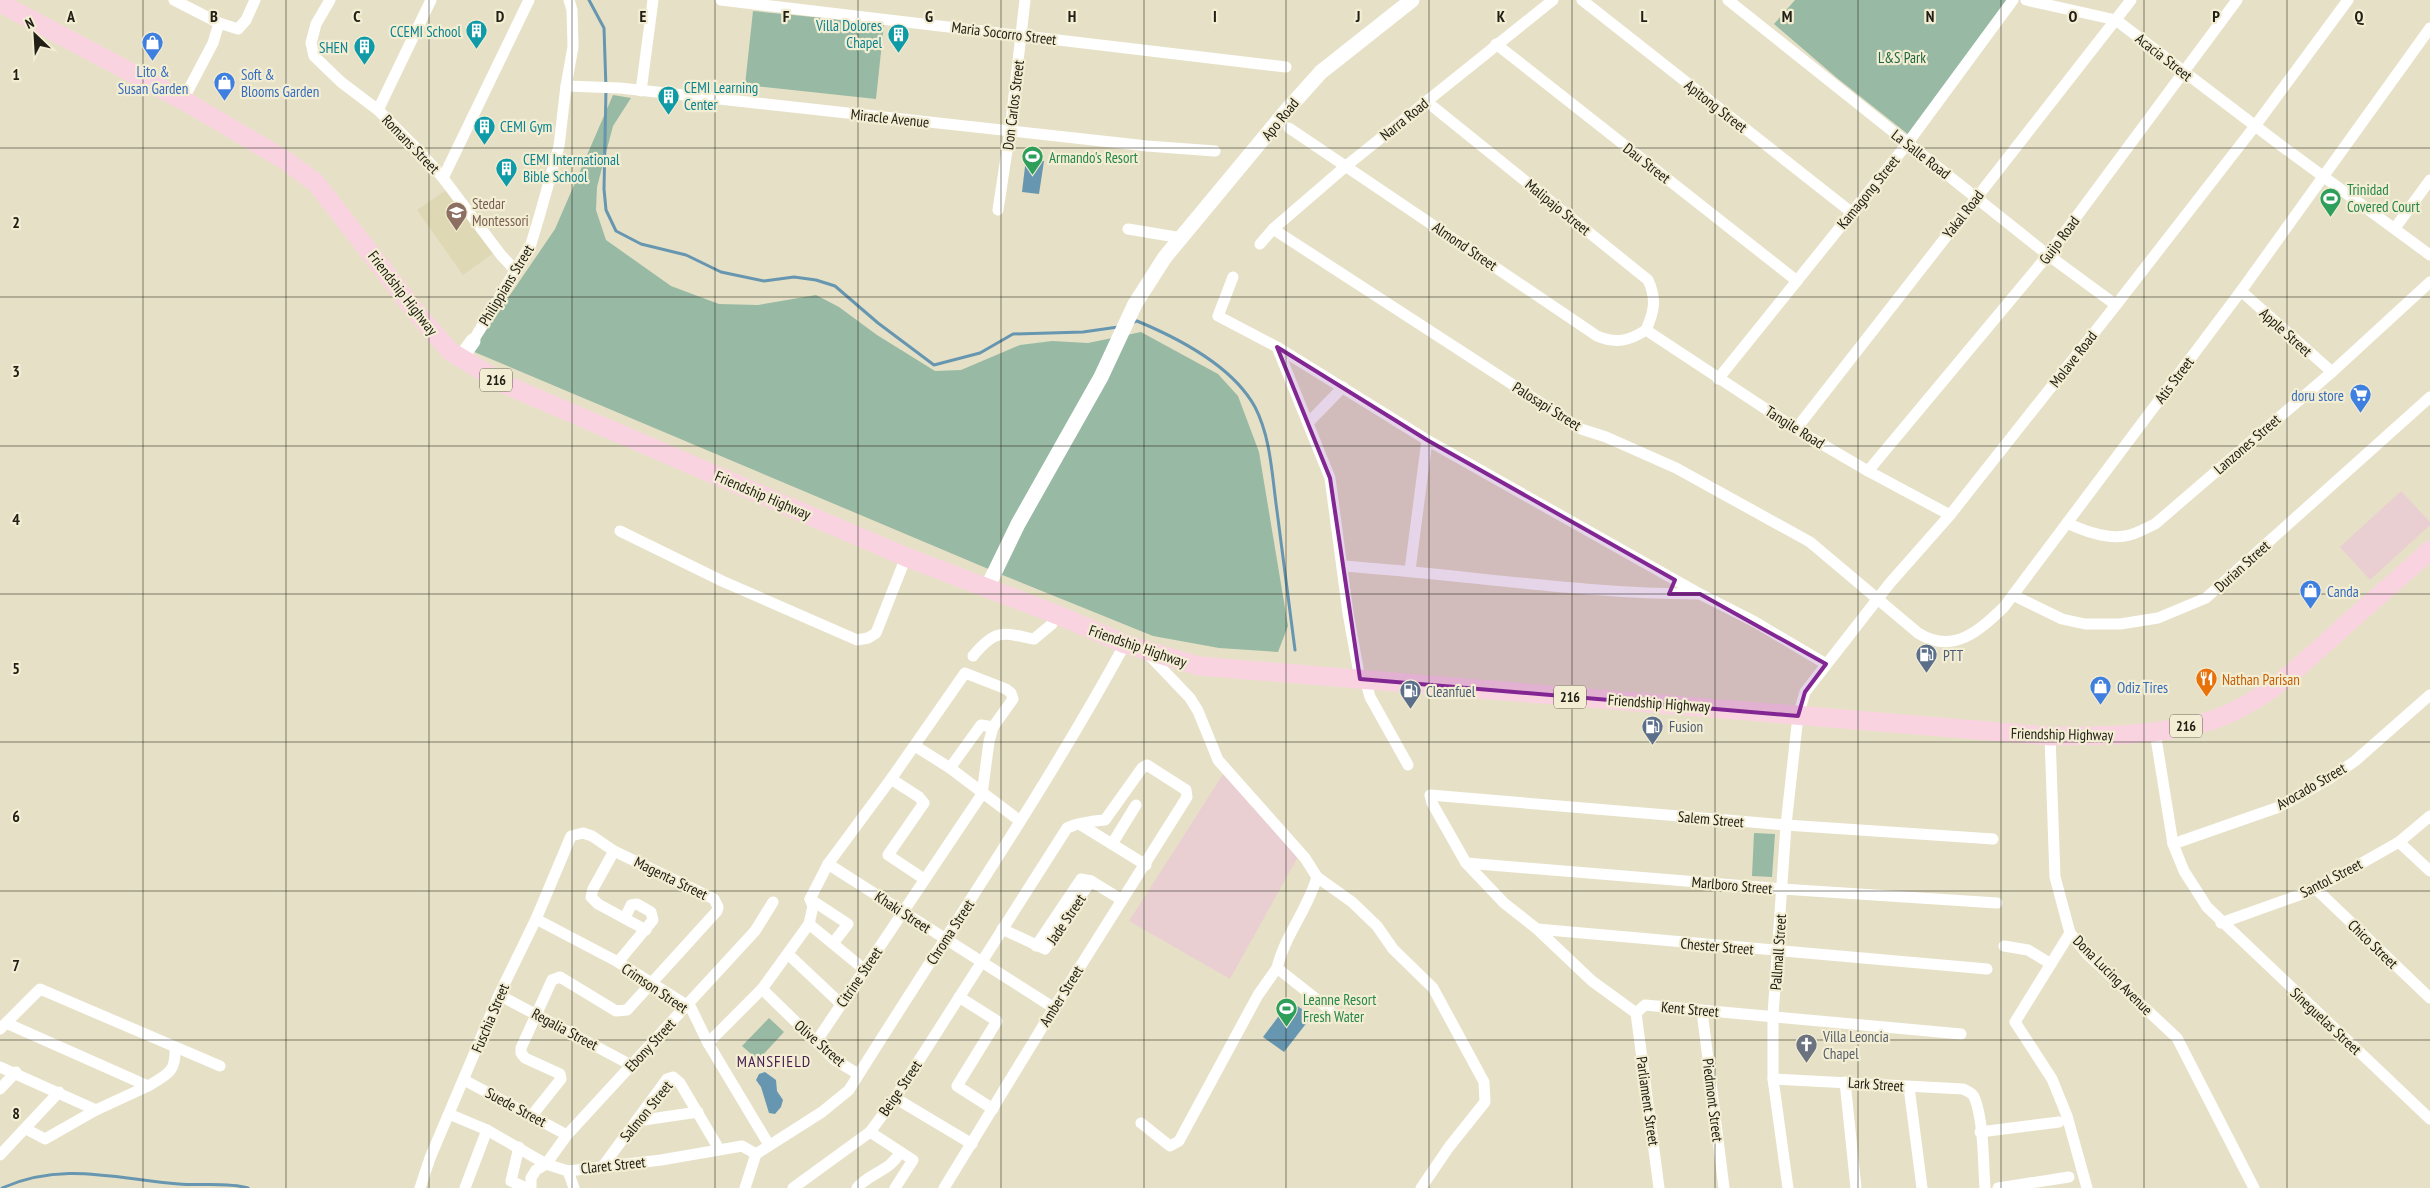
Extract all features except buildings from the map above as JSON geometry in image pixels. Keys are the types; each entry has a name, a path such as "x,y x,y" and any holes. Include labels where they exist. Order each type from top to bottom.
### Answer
{"main road":[{"name":"Friendship Highway","path":"1,8 183,100 285,160 316,183 418,316 451,352 504,384 906,557 1056,614 1146,652 1198,666 2050,736 2104,736 2155,732 2203,723 2252,703 2305,662 2430,550"}],"street":[{"path":"174,0 220,23 238,29 246,20 255,0"},
{"name":"Romans Street","path":"330,0 316,24 311,43 314,56 341,82 378,110 443,178 483,233 516,271"},
{"path":"378,110 431,0"},
{"path":"443,178 530,0"},
{"name":"Philippians Street","path":"460,359 531,244 556,155 573,47 572,10 568,0"},
{"path":"641,91 653,0"},
{"name":"Maria Socorro Street","path":"721,0 1286,67"},
{"name":"Don Carlos Street","path":"998,210 1010,131 1025,0"},
{"name":"Apo Road","path":"987,588 1018,524 1102,377 1135,304 1165,257 1286,111 1321,72 1412,0"},
{"name":"Narra Road","path":"1260,244 1273,229 1346,166 1553,0"},
{"name":"Apitong Street","path":"1582,0 1851,212"},
{"name":"La Salle Road","path":"1728,0 1908,144 1977,196 2048,255 2116,305"},
{"name":"Kamagong Street","path":"1718,379 1851,212 1908,144 2013,0"},
{"name":"Acacia Street","path":"2026,0 2116,20 2288,151 2430,255"},
{"name":"Yakal Road","path":"1796,429 2131,0"},
{"name":"Guijo Road","path":"1868,472 2048,255 2237,0"},
{"name":"Molave Road","path":"1798,716 1805,692 1826,664 1890,584 1950,515 2116,305 2255,126 2348,0"},
{"path":"183,100 213,43 220,23"},
{"name":"Atis Street","path":"1878,600 1918,633 1930,640 1944,643 1964,638 1987,623 2013,595 2241,291 2322,175 2430,28"},
{"name":"Dau Street","path":"1496,44 1797,281"},
{"name":"Miracle Avenue","path":"566,86 591,85 1010,131 1215,151"},
{"name":"Malipajo Street","path":"1426,101 1648,280 1653,289 1654,312 1646,330"},
{"name":"Almond Street","path":"1289,128 1597,336 1608,341 1619,342 1646,330"},
{"path":"2395,228 2430,180"},
{"path":"1128,229 1182,238"},
{"name":"Palosapi Street","path":"1273,229 1581,429 1606,437 1676,468 1810,542 1878,600"},
{"path":"1233,277 1218,316 1277,347 1427,440 1700,594 1755,622 1826,664"},
{"name":"Lanzones Street","path":"2067,523 2079,529 2106,536 2126,536 2155,524 2332,372 2430,282"},
{"name":"Apple Street","path":"2241,291 2332,372"},
{"name":"Tangile Road","path":"1646,330 1796,429 1868,472 1950,515"},
{"path":"1277,347 1330,478 1342,566 1362,679 1408,765"},
{"path":"1308,423 1343,388"},
{"name":"Durian Street","path":"2013,595 2062,619 2085,624 2120,624 2158,618 2206,598 2430,398"},
{"path":"1410,570 1427,440"},
{"path":"620,531 722,581 857,640 868,638 876,633 906,557"},
{"path":"1342,566 1410,570 1553,586 1669,594 1700,594"},
{"path":"1669,594 1675,580"},
{"path":"974,656 984,643 1007,633 1034,640 1052,624 1056,614"},
{"name":"Chroma Street","path":"756,1154 834,1103 849,1090 1020,821 1095,698 1125,644"},
{"path":"1146,652 1194,704 1218,760 1305,858 1317,877 1352,902 1377,926 1393,949 1434,988 1484,1082 1485,1102 1421,1188"},
{"path":"810,899 828,864 891,779 965,673 1006,689 1011,694 1012,699 993,727 989,742 982,794"},
{"name":"Avocado Street","path":"2173,844 2279,807 2329,779 2355,760 2430,695"},
{"name":"Pallmall Street","path":"1788,1188 1773,1078 1772,1015 1779,951 1786,825 1798,716"},
{"path":"950,768 981,725 993,727"},
{"name":"Sineguelas Street","path":"2155,732 2173,844 2184,871 2207,907 2221,923 2430,1119"},
{"name":"Dona Lucing Avenue","path":"2050,736 2054,877 2070,933 2087,954 2177,1038 2254,1188"},
{"path":"914,746 950,768 1020,821"},
{"name":"Amber Street","path":"944,1188 1054,1008 1146,865 1184,801 1186,790 1147,765 1142,768 1105,820 1081,825 1074,824 1067,828 982,963"},
{"path":"891,779 924,803 888,855 924,880"},
{"name":"Citrine Street","path":"816,1042 982,794"},
{"path":"1112,844 1140,808 1124,795"},
{"name":"Salem Street","path":"1466,863 1432,803 1430,795 1786,825 1993,839"},
{"name":"Santol Street","path":"2221,923 2316,889 2399,842 2430,816"},
{"path":"1081,825 1146,865"},
{"name":"Magenta Street","path":"566,850 571,836 583,833 714,898 718,907 717,911 651,982"},
{"path":"2399,842 2430,871"},
{"name":"Fuschia Street","path":"420,1188 499,995 536,919 566,850"},
{"path":"614,850 593,889 591,897 598,904 646,930"},
{"path":"1466,863 1504,903 1537,929 1592,981 1636,1013"},
{"name":"Marlboro Street","path":"1466,863 1782,889 1997,903"},
{"name":"Khaki Street","path":"828,864 1054,1008"},
{"path":"1141,1123 1170,1146 1179,1141 1258,995 1277,968 1286,944 1312,894 1317,877"},
{"name":"Jade Street","path":"1002,929 1045,949 1091,881 1122,900"},
{"name":"Chico Street","path":"2316,889 2430,998"},
{"path":"708,1043 762,989 789,955 809,924 813,906 810,899"},
{"path":"810,899 848,924 834,942"},
{"name":"Ebony Street","path":"531,1188 531,1178 536,1170 546,1164 567,1135 754,931 774,902"},
{"path":"618,962 653,920 652,914 637,904 631,905 625,918"},
{"name":"Crimson Street","path":"536,919 618,962 687,1005 769,1145"},
{"path":"809,924 834,942 865,970"},
{"name":"Chester Street","path":"1537,929 1987,969"},
{"path":"2070,933 2015,1022 2052,1079 2067,1116 2087,1188"},
{"path":"2004,946 2028,950 2051,964"},
{"path":"789,955 841,1004"},
{"name":"Beige Street","path":"793,1188 870,1132 895,1098 982,963"},
{"path":"1277,968 1329,1009"},
{"path":"533,1114 561,1079 560,1074 525,1058 520,1053 549,985 556,978 560,977 616,1011 623,1012 633,1004 651,982"},
{"path":"148,1086 3,1026 40,989 220,1066"},
{"name":"Olive Street","path":"762,989 836,1060 858,1074"},
{"name":"Regalia Street","path":"499,995 631,1064"},
{"path":"959,996 997,1021 957,1086 993,1109"},
{"name":"Kent Street","path":"1636,1013 1645,1005 1702,1011 1772,1015 1962,1034"},
{"name":"Piedmont Street","path":"1702,1011 1724,1188"},
{"name":"Parliament Street","path":"1636,1013 1659,1188"},
{"path":"26,1129 45,1139 96,1110 148,1086 169,1074 176,1061 175,1048"},
{"path":"0,1067 16,1072 96,1110"},
{"path":"0,1089 16,1072"},
{"name":"Salmon Street","path":"603,1166 668,1079 673,1077 680,1082 719,1149"},
{"name":"Lark Street","path":"1773,1078 1963,1090 1971,1093 1975,1098 1980,1132"},
{"name":"Suede Street","path":"464,1080 533,1114 567,1135"},
{"path":"1845,1082 1856,1188"},
{"path":"1909,1087 1922,1188"},
{"path":"0,1155 59,1092"},
{"path":"895,1098 972,1144"},
{"path":"637,1121 698,1112"},
{"name":"Claret Street","path":"449,1114 487,1130 546,1164 568,1171 661,1160 742,1146 756,1154"},
{"path":"1985,1188 1980,1132 2059,1122"},
{"path":"464,1188 487,1130"},
{"path":"870,1132 913,1160 895,1188"},
{"path":"520,1148 511,1181 526,1188"},
{"path":"857,1188 862,1182 892,1163 900,1152"},
{"path":"745,1188 756,1154"},
{"path":"568,1171 574,1188"},
{"path":"1998,1188 2069,1177"}],"highlighted area":[{"path":"1277,347 1427,440 1675,580 1669,594 1700,594 1826,664 1805,692 1798,716 1360,679 1330,478"}],"shaded area":[{"name":"Stedar Montessori","path":"449,188 495,252 463,275 417,210"},
{"path":"2401,491 2430,522 2430,525 2370,580 2340,547"},
{"path":"1225,771 1300,853 1230,979 1129,921"}],"green space":[{"name":"L&S Park","path":"1795,0 2012,0 1914,139 1837,78 1774,24"},
{"path":"753,11 884,24 876,99 745,85"},
{"path":"613,95 631,98 613,126 597,187 596,210 606,240 671,286 719,304 758,305 816,295 839,307 877,335 935,371 961,370 1020,345 1052,341 1088,343 1141,332 1218,374 1238,396 1259,452 1288,626 1278,652 1219,648 1153,636 1005,576 472,351 555,229"},
{"path":"1754,833 1775,834 1772,877 1752,876"},
{"path":"769,1018 784,1032 758,1060 742,1046"}],"water":[{"name":"Armando's Resort","path":"1026,158 1044,161 1039,194 1022,192"},
{"name":"Leanne Resort Fresh Water","path":"1290,1001 1312,1016 1284,1052 1263,1037"},
{"path":"765,1072 776,1080 777,1091 783,1100 781,1107 775,1114 769,1113 761,1087 756,1080 759,1074"}],"waterway":[{"path":"589,0 604,28 606,89 604,189 606,210 616,231 641,244 686,255 721,272 764,281 794,277 816,280 835,286 878,323 934,365 980,353 1013,334 1083,332 1118,327"},
{"path":"1131,323 1137,321 1153,328 1203,355 1233,379 1255,407 1268,444 1295,650"},
{"path":"2,1188 47,1175 68,1174 90,1174 156,1182 231,1185 248,1188"}],"place":[{"name":"CCEMI School","path":"477,50"},
{"name":"Villa Dolores Chapel","path":"898,53"},
{"name":"Lito & Susan Garden","path":"153,61"},
{"name":"SHEN","path":"364,66"},
{"name":"Soft & Blooms Garden","path":"225,102"},
{"name":"CEMI Learning Center","path":"668,115"},
{"name":"CEMI Gym","path":"484,145"},
{"name":"Armando's Resort","path":"1033,176"},
{"name":"CEMI International Bible School","path":"507,187"},
{"name":"Trinidad Covered Court","path":"2331,217"},
{"name":"Stedar Montessori","path":"456,231"},
{"name":"doru store","path":"2360,414"},
{"name":"Canda","path":"2311,610"},
{"name":"PTT","path":"1927,674"},
{"name":"Nathan Parisan","path":"2206,698"},
{"name":"Odiz Tires","path":"2101,706"},
{"name":"Cleanfuel","path":"1410,710"},
{"name":"Fusion","path":"1653,745"},
{"name":"Leanne Resort Fresh Water","path":"1287,1027"},
{"name":"Villa Leoncia Chapel","path":"1807,1064"}],"district":[{"name":"MANSFIELD","path":"774,1061"}]}
